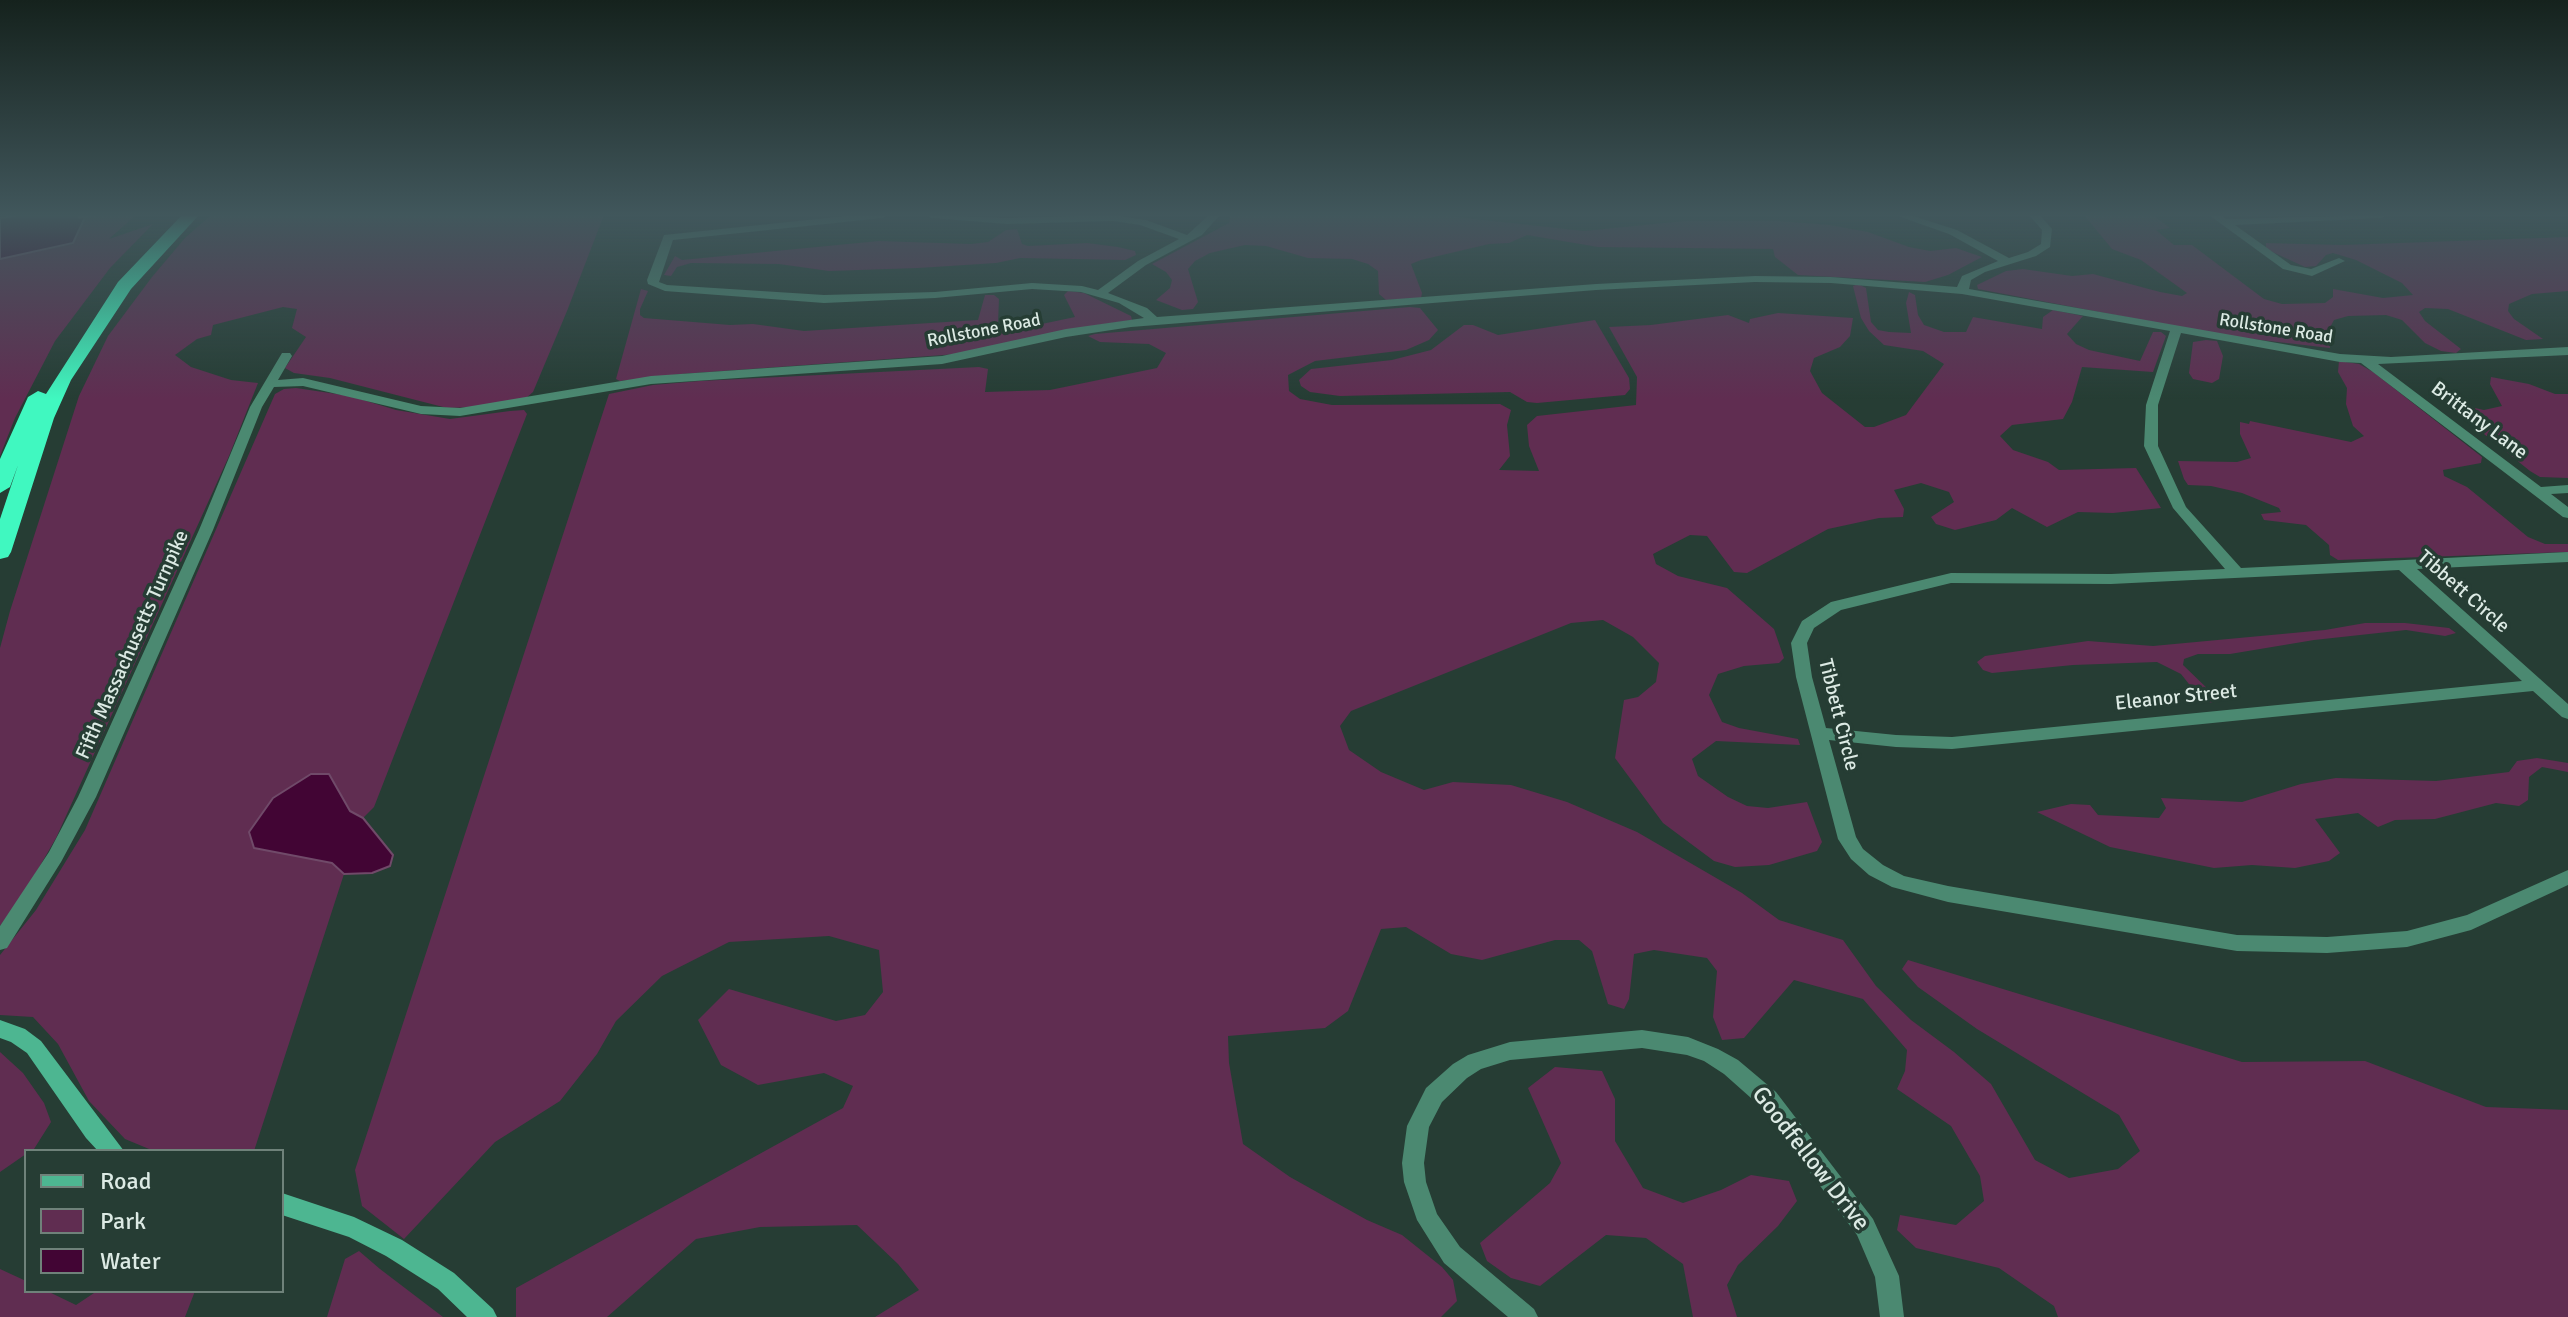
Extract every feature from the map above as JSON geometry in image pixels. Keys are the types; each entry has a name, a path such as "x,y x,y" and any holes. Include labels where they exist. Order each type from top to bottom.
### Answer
{"highway":[{"path":"0,487 19,435 65,347 118,276"},
{"path":"0,552 44,418 62,380 133,276"}],"main road":[{"path":"0,1029 18,1035 34,1047 94,1131 111,1149"},
{"path":"284,1205 354,1228 394,1248 446,1281 485,1317"}],"street":[{"path":"654,276 654,284 665,288 810,298 921,295 1032,286 1082,289 1101,293 1143,311 1154,321"},
{"path":"1101,293 1124,276"},
{"path":"1962,291 1966,278 1970,276"},
{"name":"Rollstone Road","path":"268,384 303,382 421,410 460,412 651,380 942,360 1075,331 1154,321 1725,280 1831,280 2018,298 2176,330 2364,360 2568,351"},
{"path":"2176,330 2152,405 2151,446 2175,500 2235,571"},
{"name":"Fifth Massachusetts Turnpike","path":"0,942 48,869 87,797 268,384 286,356"},
{"name":"Brittany Lane","path":"2364,360 2568,514"},
{"path":"2538,491 2568,489"},
{"path":"2403,565 2568,557"},
{"name":"Tibbett Circle","path":"2568,713 2403,565 2111,579 1951,578 1836,606 1818,617 1799,637 1804,677 1841,823 1857,854 1876,870 1899,882 1948,894 2237,943 2327,945 2407,939 2471,922 2568,877"},
{"name":"Eleanor Street","path":"1820,733 1952,743 2536,685"},
{"name":"Goodfellow Drive","path":"1526,1317 1452,1255 1428,1220 1417,1192 1413,1163 1418,1126 1434,1095 1475,1062 1510,1051 1642,1039 1688,1046 1711,1055 1731,1067 1768,1099 1865,1227 1887,1276 1892,1317"}],"green space":[{"path":"0,276 104,276 55,341 15,418 0,456"},
{"path":"580,276 533,392 526,398 476,407 447,408 330,378 294,373 285,368 306,337 292,328 297,309 283,307 213,325 211,335 197,339 175,355 191,367 231,380 258,383 229,456 56,838 26,890 0,926 0,648 79,396 108,336 152,277"},
{"path":"1169,276 1190,276 1198,302 1193,309 1182,310 1156,300 1170,288 1172,280"},
{"path":"1378,276 1416,276 1422,293 1421,298 1386,300 1379,294"},
{"path":"1824,276 1943,276 1925,282"},
{"path":"1995,276 2102,276 2160,292 2182,296 2187,293 2164,276 2234,276 2264,299 2282,304 2325,303 2333,297 2333,289 2383,298 2413,295 2402,283 2389,276 2568,276 2568,291 2532,294 2509,304 2508,311 2514,319 2543,339 2526,340 2448,309 2425,308 2419,312 2425,321 2461,349 2456,353 2441,351 2425,343 2402,320 2386,315 2348,316 2334,320 2328,331 2330,348 2226,336 1978,289 1977,285"},
{"path":"1858,284 1866,288 1871,322 1878,330 1889,332 1911,333 1906,303 1909,292 1915,295 1918,315 1924,325 1944,332 1966,332 1973,317 2042,329 2043,317 2053,310 2083,316 2067,334 2076,344 2089,350 2140,361 2153,332 2161,332 2166,336 2153,372 2082,367 2072,402 2063,419 2012,425 2000,436 2013,450 2048,462 2059,470 2136,468 2161,508 2113,513 2078,512 2047,527 2012,508 1996,520 1955,530 1936,524 1931,517 1954,502 1949,492 1921,483 1894,490 1904,509 1903,517 1879,518 1828,529 1747,573 1734,572 1707,536 1690,535 1653,554 1656,564 1678,576 1727,588 1774,629 1784,658 1779,663 1744,666 1718,674 1709,695 1722,722 1798,739 1800,745 1716,741 1692,759 1698,776 1747,806 1768,808 1807,802 1822,842 1817,851 1769,865 1735,867 1714,861 1663,823 1615,758 1624,700 1638,697 1656,682 1659,663 1633,637 1603,620 1571,623 1351,711 1340,726 1349,750 1381,772 1424,790 1453,782 1511,785 1567,802 1637,832 1742,893 1779,920 1843,940 1876,986 1911,1020 1991,1084 2035,1160 2069,1178 2118,1169 2140,1151 2119,1115 1977,1029 1918,987 1902,969 1908,960 2242,1062 2365,1061 2486,1107 2568,1110 2568,1317 2058,1317 2054,1306 1999,1268 1916,1248 1897,1230 1900,1215 1956,1225 1984,1201 1980,1176 1951,1126 1897,1089 1905,1071 1907,1050 1863,999 1794,980 1744,1038 1722,1040 1713,1017 1717,971 1707,958 1654,950 1634,954 1629,999 1624,1009 1608,1004 1592,951 1579,940 1555,940 1482,960 1451,954 1406,927 1381,929 1348,1011 1325,1028 1228,1036 1229,1063 1243,1144 1290,1177 1367,1220 1402,1235 1442,1267 1453,1280 1457,1301 1441,1317 875,1317 919,1290 898,1264 857,1225 760,1227 696,1239 607,1317 516,1317 516,1288 843,1108 853,1086 824,1073 758,1085 721,1065 698,1020 729,989 836,1021 865,1015 883,992 879,950 829,936 729,942 662,976 616,1021 597,1054 560,1101 495,1142 404,1239 362,1206 355,1170 609,394 653,385 700,381 979,367 988,369 985,392 1050,390 1157,368 1166,353 1149,344 1100,342 1088,336 1095,334 1410,307 1420,308 1438,330 1429,340 1406,350 1315,361 1288,375 1289,391 1300,399 1332,405 1500,404 1511,410 1507,425 1510,456 1499,470 1539,471 1529,446 1527,425 1537,416 1636,405 1637,377 1609,327 1728,315 1749,323 1750,319 1778,313 1853,318 1850,336 1840,347 1814,358 1810,371 1822,393 1865,427 1874,427 1906,415 1944,364 1923,351 1884,345 1861,318 1853,286"},
{"path":"641,289 648,291 640,309 640,315 644,318 753,324 804,331 978,320 985,295 994,295 999,299 998,323 1005,329 1018,329 1075,317 1064,295 1068,291 1084,293 1131,316 1132,320 1066,330 971,353 620,381 616,379"},
{"path":"1595,320 1629,378 1630,389 1625,395 1537,403 1527,402 1510,392 1340,396 1310,392 1301,386 1299,380 1311,369 1392,360 1431,350 1464,325 1473,325 1498,335"},
{"path":"2217,341 2223,356 2219,379 2212,383 2193,379 2189,373 2193,342"},
{"path":"2339,361 2359,364 2373,372 2482,457 2481,463 2443,470 2444,476 2467,487 2528,537 2545,544 2568,544 2568,552 2338,560 2330,555 2329,545 2306,525 2264,520 2261,514 2281,512 2279,508 2242,493 2188,485 2178,461 2237,462 2251,458 2240,434 2240,422 2249,424 2250,421 2351,442 2364,436 2353,426 2346,404 2347,388 2338,372"},
{"path":"2491,377 2529,384 2555,394 2568,394 2568,478 2540,477 2530,471 2443,401 2484,410 2502,406 2490,384"},
{"path":"284,389 350,396 396,410 450,419 524,410 527,414 374,807 363,818 350,811 330,775 254,848 333,863 344,874 255,1149 149,1149 125,1139 89,1101 58,1044 33,1017 0,1015 0,955 36,910 85,830 275,394"},
{"path":"2365,623 2405,623 2449,628 2456,633 2445,636 2406,630 2314,640 2230,654 2198,654 2184,659 2183,665 2210,691 2215,702 2204,703 2181,674 2157,662 2073,665 1992,673 1983,670 1977,662 1985,656 2088,641 2153,646 2325,630"},
{"path":"2537,758 2568,763 2568,772 2542,767 2529,777 2528,800 2519,806 2496,803 2435,819 2395,820 2378,827 2358,813 2315,819 2340,853 2329,861 2295,868 2252,865 2214,868 2110,847 2037,812 2071,804 2090,805 2098,815 2159,818 2166,808 2161,798 2242,802 2301,784 2336,778 2436,781 2509,772 2517,761"},
{"path":"0,1052 23,1073 44,1103 51,1122 34,1149 24,1149 24,1155 0,1172"},
{"path":"1555,1067 1602,1071 1615,1099 1615,1141 1643,1188 1683,1203 1721,1190 1751,1175 1789,1181 1797,1201 1778,1226 1738,1265 1727,1285 1737,1317 1693,1317 1683,1264 1646,1238 1606,1235 1540,1286 1511,1278 1487,1261 1480,1243 1550,1183 1561,1163 1528,1088"},
{"path":"359,1251 443,1317 327,1317 345,1259"},
{"path":"0,1269 24,1280 24,1293 51,1293 76,1305 94,1293 194,1293 185,1317 0,1317"}],"water":[{"path":"311,774 329,774 350,811 363,818 393,855 390,866 372,873 344,874 332,863 254,848 249,832 273,798"}]}
